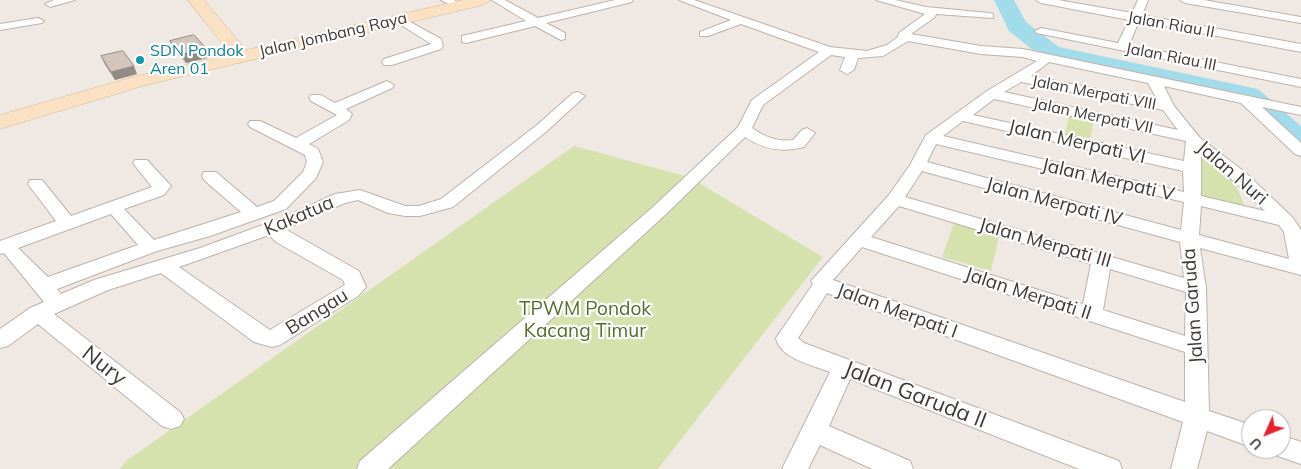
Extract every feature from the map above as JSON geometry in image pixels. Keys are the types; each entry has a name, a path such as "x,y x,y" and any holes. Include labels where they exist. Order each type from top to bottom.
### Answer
{"main road":[{"path":"196,0 241,56"},
{"name":"Jalan Jombang Raya","path":"0,122 140,81 399,19 458,2 483,0"}],"street":[{"path":"50,4 70,0"},
{"path":"496,0 561,36"},
{"path":"466,38 628,0"},
{"path":"881,0 928,10 989,16"},
{"name":"Jalan Riau II","path":"1041,0 1301,48"},
{"path":"1122,47 1144,0"},
{"path":"1185,0 1301,20"},
{"path":"687,1 828,51 879,53 891,48 906,37 1043,57 1296,110"},
{"path":"906,37 903,35 906,31 931,16 928,10"},
{"path":"388,62 437,46 437,42 399,19"},
{"path":"704,34 742,20"},
{"path":"0,26 38,21"},
{"name":"Jalan Riau III","path":"1040,31 1301,83"},
{"path":"370,469 659,212 744,129 758,103 828,51"},
{"path":"848,70 853,53"},
{"path":"930,138 963,117 992,94 1043,63 1043,57"},
{"name":"Jalan Merpati VIII","path":"1020,78 1168,107"},
{"name":"Jalan Nuri","path":"1154,81 1168,107 1194,140 1240,176 1286,221 1292,232 1301,268"},
{"path":"335,108 387,85"},
{"name":"Jalan Merpati VII","path":"992,94 1194,140"},
{"name":"Kakatua","path":"0,340 48,300 164,266 272,228 286,212 354,195 365,196 394,209 405,211 420,211 447,203 542,128 578,96"},
{"path":"298,144 343,119 345,114 316,98"},
{"path":"1251,101 1301,151"},
{"name":"Jalan Merpati VI","path":"963,117 1192,168"},
{"path":"48,300 150,247 255,215 286,212 310,174 315,162 312,152 255,124"},
{"path":"744,129 756,139 780,146 798,144 807,133"},
{"name":"Jalan Merpati I","path":"930,138 918,165 894,199 821,281 823,284 1241,433"},
{"name":"Jalan Merpati V","path":"930,138 1286,221"},
{"name":"Jalan Garuda","path":"1184,469 1197,418 1198,348 1196,288 1189,240 1193,200 1192,168 1194,140"},
{"path":"7,250 158,191 162,186 141,163"},
{"name":"Jalan Merpati IV","path":"918,165 1189,240"},
{"path":"210,176 255,215"},
{"path":"36,184 69,225"},
{"name":"Jalan Merpati III","path":"894,199 1196,288"},
{"path":"120,214 150,247"},
{"name":"Bangau","path":"164,266 262,336 272,339 356,287 352,276 283,238 272,228"},
{"name":"Jalan Merpati II","path":"858,240 1198,348"},
{"path":"1189,240 1301,268"},
{"name":"Nury","path":"7,250 48,300 171,419"},
{"path":"1091,314 1102,260"},
{"name":"Jalan Garuda II","path":"823,284 787,338 788,343 796,349 1109,469"},
{"path":"795,469 844,368"},
{"path":"814,431 900,469"}],"green space":[{"path":"1070,113 1094,119 1090,139 1065,133"},
{"name":"TPWM Pondok Kacang Timur","path":"574,146 689,177 823,257 658,469 120,469 126,461"},
{"path":"1196,146 1232,177 1245,206 1200,196"},
{"path":"955,220 1000,232 991,271 942,257"}],"building":[{"path":"194,35 207,49 182,54 170,41"},
{"path":"123,51 134,66 111,72 101,56"}],"waterway":[{"path":"1004,0 1017,26 1051,53 1249,95 1301,142"}],"place":[{"name":"SDN Pondok Aren 01","path":"140,60"}]}
